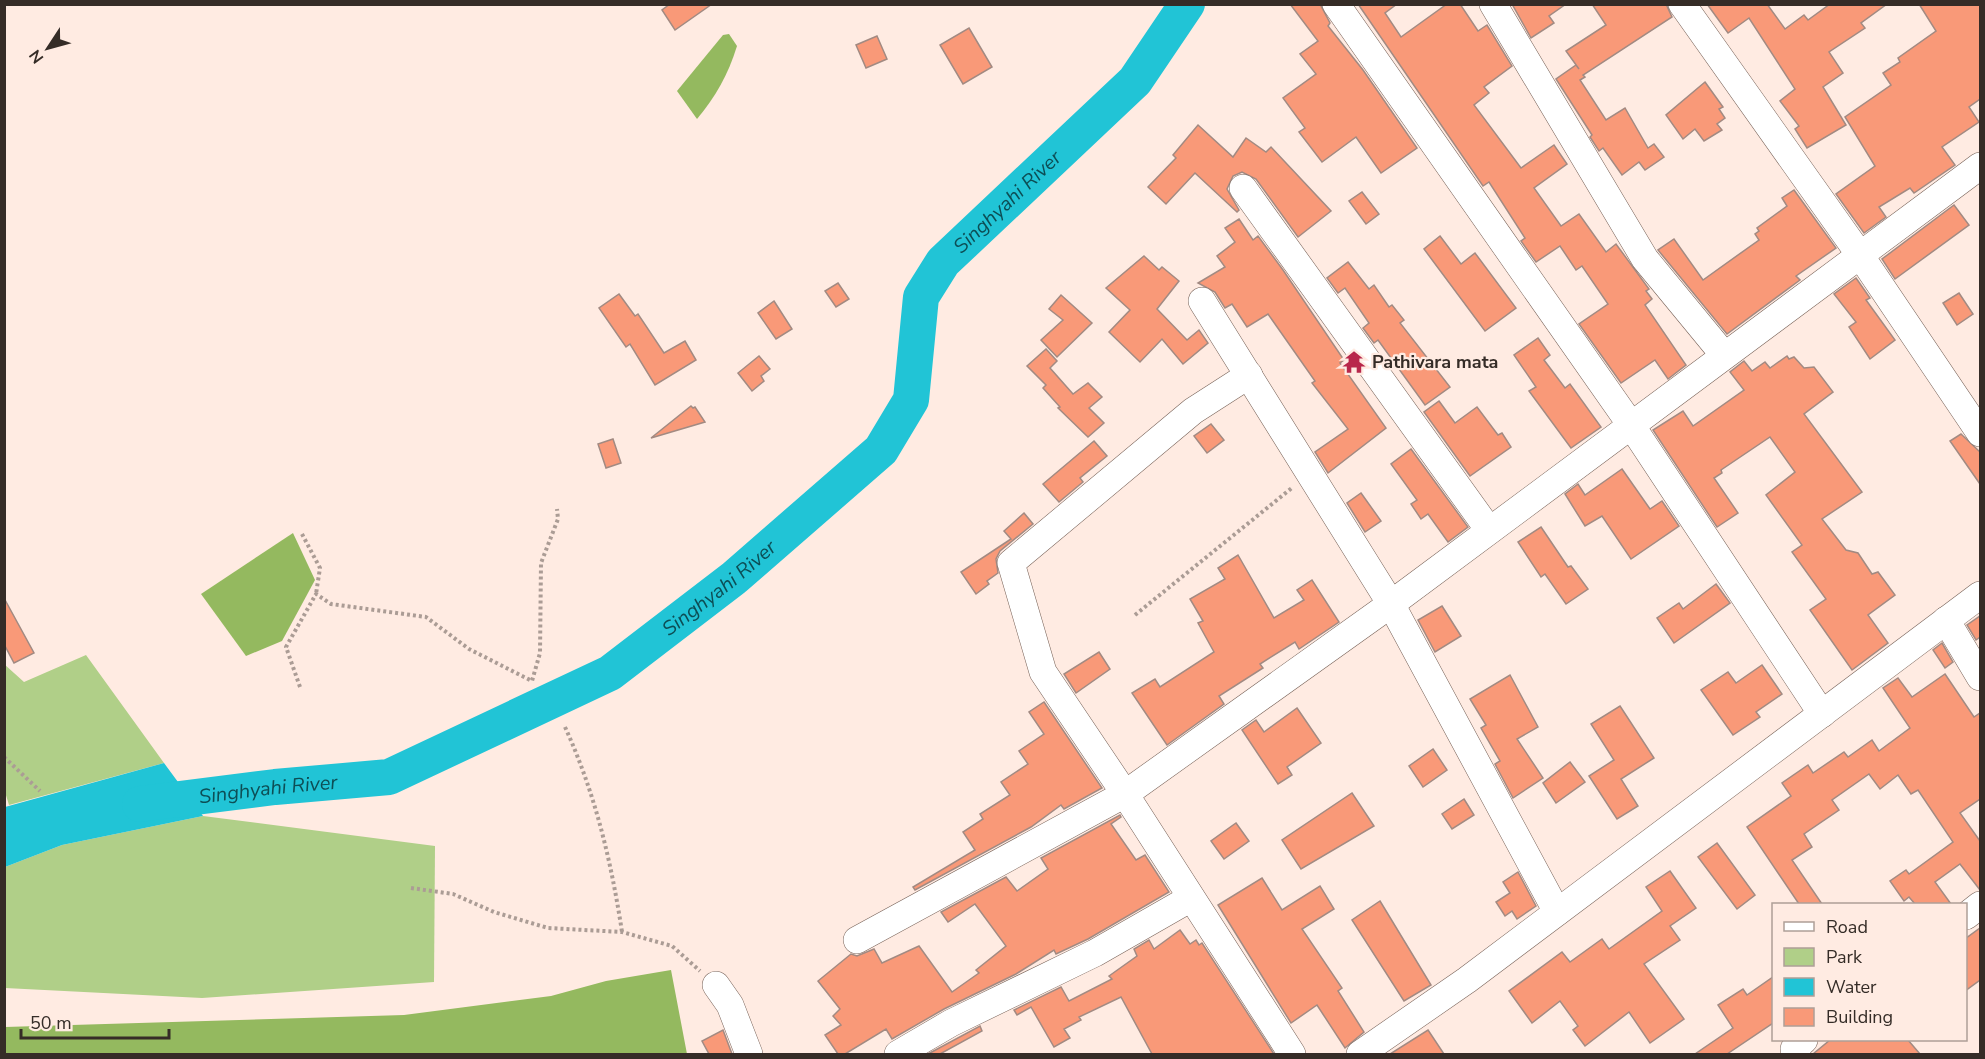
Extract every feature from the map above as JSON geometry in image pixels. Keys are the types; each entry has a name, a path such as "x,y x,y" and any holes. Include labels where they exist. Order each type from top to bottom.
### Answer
{"street":[{"path":"1336,4 1631,425 1822,714"},
{"path":"1493,4 1645,260 1724,355"},
{"path":"1682,4 1860,255 1980,433"},
{"path":"857,940 1125,794 1391,603 1980,166"},
{"path":"1243,188 1489,530"},
{"path":"1202,301 1391,603 1557,912"},
{"path":"1249,375 1193,411 1011,563 1043,672 1125,794 1292,1054"},
{"path":"1360,1054 1557,912 1980,595"},
{"path":"1946,620 1980,676"},
{"path":"898,1054 951,1023 1095,953 1191,898"},
{"path":"1967,915 1980,905"},
{"path":"716,985 730,1005 749,1054"},
{"path":"1797,1054 1794,1050 1803,1041"}],"path":[{"path":"1135,615 1310,474"},
{"path":"316,594 331,604 352,605 426,617 469,649 532,681 540,653 541,563 558,519 557,509"},
{"path":"300,687 285,647 316,594 320,568 302,534"},
{"path":"565,727 583,766 605,838 622,932"},
{"path":"4,757 40,791"},
{"path":"411,888 453,894 494,912 548,928 622,932 672,946 716,985"}],"green space":[{"path":"729,34 737,46 730,66 721,85 697,119 677,91 723,35"},
{"path":"293,533 315,580 282,641 246,656 201,594"},
{"path":"86,655 164,763 9,805 5,792 4,664 24,682"},
{"path":"203,816 435,846 434,982 202,998 5,988 5,867 62,845"},
{"path":"671,970 687,1054 5,1054 5,1027 404,1015 551,996 606,981"}],"water":[{"path":"164,763 203,816 62,845 5,867 5,807"}],"building":[{"path":"670,4 712,4 675,30 662,10"},
{"path":"1290,4 1320,4 1330,23 1328,26 1363,70 1417,148 1381,173 1356,137 1322,162 1299,132 1305,128 1283,98 1316,74 1300,54 1318,41"},
{"path":"1358,4 1397,4 1385,13 1401,37 1447,4 1460,4 1478,31 1487,25 1512,66 1484,87 1489,93 1474,105 1521,168 1554,145 1567,164 1534,188 1561,226 1579,214 1606,252 1616,244 1649,289 1646,291 1652,299 1645,305 1686,365 1668,379 1655,360 1621,383 1579,324 1608,304 1582,266 1576,270 1560,246 1536,262 1521,241 1525,238 1489,182 1483,186"},
{"path":"1512,4 1566,4 1549,16 1554,23 1531,38"},
{"path":"1592,4 1666,4 1672,17 1583,75 1585,77 1580,80 1606,120 1625,108 1648,148 1654,144 1664,157 1645,170 1639,162 1622,175 1603,148 1599,151 1590,137 1592,135 1556,79 1576,65 1579,69 1566,51 1606,25"},
{"path":"1707,4 1767,4 1785,29 1804,15 1808,20 1830,4 1887,4 1861,23 1865,28 1829,52 1843,73 1823,87 1846,125 1807,148 1795,129 1799,126 1780,101 1795,89 1749,18 1728,33"},
{"path":"1919,4 1980,4 1980,99 1969,107 1979,122 1942,147 1955,165 1914,193 1910,188 1879,207 1886,217 1864,233 1836,194 1875,166 1845,117 1891,85 1883,73 1900,62 1898,58 1936,31"},
{"path":"969,28 992,67 963,84 940,45"},
{"path":"877,36 887,59 866,68 856,45"},
{"path":"1705,82 1723,107 1719,109 1725,118 1717,124 1722,130 1704,141 1695,129 1683,139 1666,115"},
{"path":"1198,125 1233,157 1246,138 1266,152 1271,147 1331,211 1298,237 1256,179 1242,172 1233,176 1227,189 1239,210 1237,212 1195,173 1166,204 1148,187 1176,158 1173,155"},
{"path":"1794,190 1836,248 1796,276 1800,280 1727,334 1658,250 1674,239 1703,280 1759,240 1755,234 1759,231 1757,228 1787,206 1782,198"},
{"path":"1362,192 1379,214 1366,224 1349,201"},
{"path":"1954,205 1969,225 1895,279 1882,259"},
{"path":"1239,219 1253,240 1258,236 1283,270 1344,360 1340,363 1386,428 1328,473 1315,452 1348,429 1312,383 1315,381 1268,314 1247,327 1232,304 1225,308 1215,292 1198,283 1225,267 1217,256 1235,242 1225,228"},
{"path":"1440,236 1461,264 1475,253 1516,308 1485,331 1424,249"},
{"path":"1144,256 1159,270 1162,267 1179,281 1157,309 1187,340 1199,330 1208,343 1183,364 1162,339 1140,362 1109,332 1130,310 1106,288"},
{"path":"1348,262 1369,289 1374,285 1389,307 1392,305 1404,320 1400,323 1450,387 1425,405 1378,340 1374,343 1363,328 1369,323 1345,288 1338,293 1327,278"},
{"path":"1856,278 1870,298 1866,300 1895,340 1870,359 1849,327 1856,322 1834,294"},
{"path":"838,283 849,299 836,307 825,291"},
{"path":"1959,293 1973,314 1957,325 1943,303"},
{"path":"619,294 635,316 638,314 664,353 685,341 696,360 655,385 630,344 626,347 599,308"},
{"path":"1061,295 1092,323 1057,357 1041,340 1063,320 1049,309"},
{"path":"774,301 792,329 776,339 758,313"},
{"path":"1538,338 1550,355 1544,360 1565,388 1570,384 1601,427 1571,448 1529,391 1536,387 1514,355"},
{"path":"1046,349 1057,361 1050,368 1073,394 1088,383 1102,397 1089,408 1104,423 1088,437 1058,408 1060,407 1043,388 1046,385 1027,366"},
{"path":"759,356 770,369 761,376 764,381 752,391 738,373"},
{"path":"1787,356 1789,359 1794,357 1804,368 1814,367 1833,392 1804,414 1862,492 1822,519 1846,550 1858,553 1872,574 1878,572 1895,595 1868,615 1888,643 1852,670 1810,610 1826,599 1792,552 1802,545 1766,495 1795,472 1770,437 1721,470 1722,473 1714,478 1738,513 1717,527 1653,430 1683,411 1693,426 1744,390 1730,372 1744,361 1752,371 1765,362 1770,368"},
{"path":"1439,401 1455,423 1477,407 1498,435 1502,433 1511,447 1470,476 1424,412"},
{"path":"691,406 695,407 705,422 651,438"},
{"path":"1211,424 1224,440 1207,453 1194,436"},
{"path":"1961,434 1980,452 1980,484 1950,441"},
{"path":"613,439 621,463 606,468 598,444"},
{"path":"1094,441 1107,456 1080,478 1083,482 1059,502 1043,484"},
{"path":"1411,449 1468,527 1448,542 1428,514 1421,519 1411,504 1417,500 1391,464"},
{"path":"1622,469 1650,509 1662,501 1679,526 1631,559 1602,516 1585,526 1565,494 1578,484 1585,495"},
{"path":"1361,493 1381,521 1365,532 1347,503"},
{"path":"1024,513 1033,524 1000,551 996,559 998,573 987,581 989,584 976,594 961,572 1011,539 1004,531"},
{"path":"1541,527 1568,567 1571,566 1588,589 1566,604 1545,574 1541,577 1518,542"},
{"path":"1238,555 1274,618 1304,600 1297,590 1312,580 1339,622 1299,649 1295,642 1260,664 1263,668 1219,696 1224,704 1167,745 1132,693 1155,679 1160,687 1214,652 1198,623 1203,621 1190,599 1225,579 1218,568"},
{"path":"1716,584 1730,603 1674,643 1657,618 1679,603 1683,609"},
{"path":"4,598 34,653 14,663 4,644"},
{"path":"1442,606 1461,636 1435,652 1418,620"},
{"path":"1980,616 1980,637 1976,640 1967,625"},
{"path":"1942,643 1953,662 1945,668 1933,650"},
{"path":"1099,652 1110,669 1076,693 1064,674"},
{"path":"1762,665 1782,694 1756,712 1760,717 1733,735 1701,690 1728,672 1736,683"},
{"path":"1945,674 1974,717 1980,713 1980,799 1960,813 1980,841 1980,890 1960,864 1935,882 1950,903 1914,903 1909,897 1904,901 1890,881 1906,870 1909,874 1953,842 1918,790 1911,794 1898,775 1880,789 1869,774 1832,800 1839,810 1804,834 1812,847 1792,860 1821,903 1798,903 1747,827 1791,796 1782,783 1808,765 1813,773 1844,752 1848,757 1872,740 1879,751 1910,728 1883,688 1898,678 1912,697"},
{"path":"1510,675 1538,727 1517,739 1543,778 1513,798 1495,764 1500,761 1481,728 1486,725 1470,699"},
{"path":"1044,702 1102,788 1064,809 1061,805 1031,827 915,890 913,887 975,850 963,832 983,819 980,814 1010,795 1001,782 1028,764 1019,751 1044,734 1029,712"},
{"path":"1620,706 1654,758 1621,779 1638,806 1617,819 1589,776 1614,760 1591,724"},
{"path":"1297,708 1321,743 1287,767 1292,775 1278,784 1242,730 1256,720 1264,732"},
{"path":"1433,749 1447,770 1423,787 1409,766"},
{"path":"1570,762 1585,782 1556,803 1543,783"},
{"path":"1352,793 1374,826 1301,869 1282,840"},
{"path":"1464,799 1474,815 1452,829 1442,814"},
{"path":"1120,815 1121,817 1111,824 1136,860 1145,855 1169,892 1088,939 1056,954 1054,950 1016,974 944,1009 892,1039 886,1029 845,1054 838,1054 825,1035 841,1025 833,1016 840,1009 818,981 851,954 857,956 874,949 882,963 919,946 952,992 979,973 976,970 1006,946 975,904 948,922 941,912 1006,877 1017,891 1048,869 1041,858"},
{"path":"1236,823 1249,841 1224,859 1211,841"},
{"path":"1717,843 1755,895 1737,909 1698,857"},
{"path":"1670,871 1696,908 1670,926 1680,940 1644,964 1684,1019 1650,1043 1629,1012 1585,1046 1573,1030 1578,1026 1560,1001 1532,1023 1509,991 1562,952 1570,962 1602,939 1609,949 1662,911 1646,887"},
{"path":"1518,872 1536,906 1517,919 1512,911 1505,916 1496,902 1510,893 1503,882"},
{"path":"1262,878 1282,910 1320,886 1334,909 1302,929 1342,988 1338,991 1364,1032 1345,1048 1317,1005 1291,1023 1218,905"},
{"path":"1380,901 1431,985 1404,1001 1352,920"},
{"path":"1980,928 1980,980 1967,990 1967,938"},
{"path":"1180,930 1190,944 1196,940 1199,945 1202,943 1274,1054 1152,1054 1121,997 1079,1017 1081,1020 1064,1029 1070,1038 1054,1047 1031,1007 1017,1015 1014,1010 1061,987 1069,1001 1112,979 1109,976 1137,956 1134,949 1149,940 1154,949"},
{"path":"1772,978 1772,1024 1727,1054 1695,1054 1733,1028 1718,1005 1743,989 1747,995"},
{"path":"980,1026 982,1031 940,1054 928,1054"},
{"path":"723,1030 732,1054 709,1054 702,1041"},
{"path":"1428,1030 1444,1054 1390,1054"},
{"path":"1829,1041 1909,1041 1920,1054 1813,1054"}],"waterway":[{"name":"Singhyahi River","path":"140,804 275,787 389,777 610,673 734,578 881,450 911,400 921,297 943,262 1135,81 1187,4"}],"place":[{"name":"Pathivara mata","path":"1354,362"}]}
